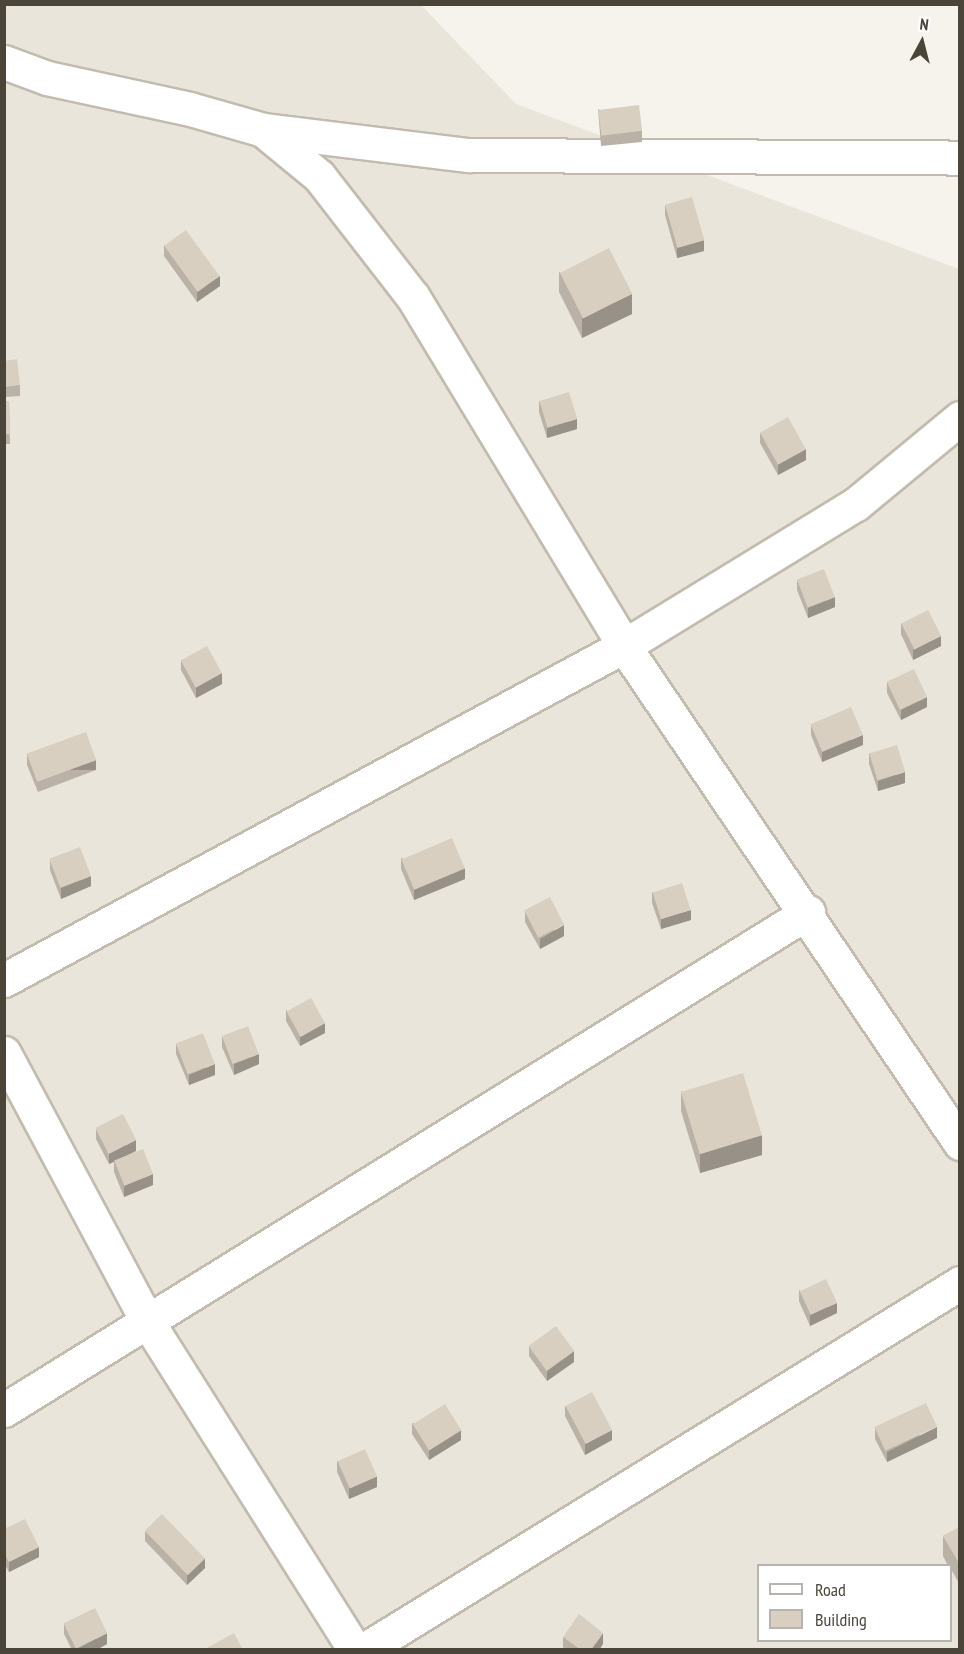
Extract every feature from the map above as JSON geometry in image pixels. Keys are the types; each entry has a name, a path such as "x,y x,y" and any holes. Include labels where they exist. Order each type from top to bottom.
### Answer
{"street":[{"path":"4,62 47,78 190,109 263,130 468,155 960,158"},
{"path":"263,130 319,176 413,297 624,646 808,912 960,1143"},
{"path":"4,980 624,646 856,504 960,418"},
{"path":"4,1410 808,912"},
{"path":"4,1053 147,1322 355,1650"},
{"path":"364,1650 960,1282"}],"shaded area":[{"path":"5,5 421,5 516,104 959,269 959,1649 5,1650"}],"building":[{"path":"639,105 642,131 601,136 598,110"},
{"path":"692,197 704,240 677,248 665,205"},
{"path":"186,230 220,276 198,292 164,246"},
{"path":"609,248 632,293 583,318 560,273"},
{"path":"17,359 20,385 4,387 4,361"},
{"path":"569,392 577,419 548,428 539,401"},
{"path":"4,401 9,401 10,434 4,434"},
{"path":"788,417 806,449 778,465 760,433"},
{"path":"824,569 835,597 808,607 797,579"},
{"path":"928,610 941,636 914,649 901,624"},
{"path":"207,646 222,673 196,688 181,661"},
{"path":"914,669 927,697 900,710 887,682"},
{"path":"851,707 863,735 822,752 810,724"},
{"path":"86,732 96,760 37,782 27,754"},
{"path":"897,745 905,772 877,780 869,753"},
{"path":"452,838 465,868 414,890 401,859"},
{"path":"80,847 91,876 60,888 49,859"},
{"path":"682,883 691,910 661,919 653,893"},
{"path":"550,897 564,925 538,938 524,910"},
{"path":"311,998 325,1023 301,1037 287,1012"},
{"path":"248,1026 259,1054 233,1064 222,1036"},
{"path":"203,1033 215,1064 188,1074 176,1043"},
{"path":"743,1073 762,1135 700,1154 681,1092"},
{"path":"123,1114 136,1140 109,1154 95,1128"},
{"path":"143,1149 153,1174 124,1186 114,1161"},
{"path":"826,1279 837,1303 811,1315 800,1291"},
{"path":"556,1326 574,1351 547,1371 528,1346"},
{"path":"592,1392 612,1430 586,1444 566,1406"},
{"path":"926,1403 937,1427 885,1451 874,1427"},
{"path":"445,1404 461,1430 429,1450 413,1424"},
{"path":"365,1449 377,1476 350,1489 338,1461"},
{"path":"162,1514 205,1559 188,1575 145,1531"},
{"path":"25,1519 39,1547 9,1562 4,1553 4,1529"},
{"path":"960,1527 960,1565 943,1536"},
{"path":"95,1608 107,1633 76,1649 64,1623"},
{"path":"579,1614 603,1633 591,1650 581,1650 563,1637"},
{"path":"234,1633 243,1650 203,1650"}]}
